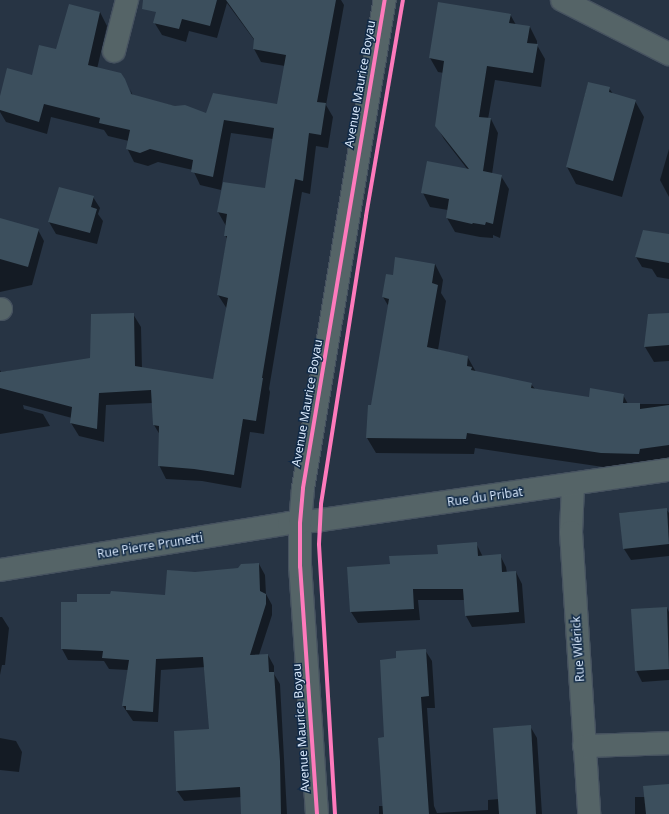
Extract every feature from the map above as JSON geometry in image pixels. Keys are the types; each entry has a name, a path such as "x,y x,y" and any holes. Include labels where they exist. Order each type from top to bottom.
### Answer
{"street":[{"path":"114,51 127,0"},
{"name":"Avenue Maurice Boyau","path":"316,814 300,567 300,522 303,488 385,0"},
{"path":"562,0 669,54"},
{"name":"Rue du Pribat","path":"300,522 573,485 669,470"},
{"name":"Rue Wlérick","path":"573,485 571,532 589,814"},
{"name":"Rue Pierre Prunetti","path":"0,570 300,522"},
{"path":"584,746 669,743"}],"building":[{"path":"143,0 217,0 210,26 182,19 179,29 153,23 156,12 142,9"},
{"path":"226,0 336,0 317,102 326,103 321,135 309,133 303,181 295,179 256,421 243,419 234,475 194,469 158,466 159,426 153,425 151,390 99,393 97,429 70,423 72,407 0,388 0,372 90,358 91,314 134,313 135,366 213,379 228,298 217,295 227,236 224,236 227,214 217,212 223,182 265,188 274,128 224,120 213,177 191,172 193,160 150,149 140,153 126,149 130,130 99,123 100,118 44,104 39,122 0,110 0,96 7,68 32,75 39,45 56,49 69,4 100,12 88,65 121,73 131,94 175,106 185,105 206,113 213,93 277,104 286,55 253,49 254,39"},
{"path":"438,2 511,14 509,23 530,26 527,43 538,44 533,73 487,66 479,117 491,118 483,171 502,175 493,224 486,222 485,225 472,224 446,218 449,199 421,193 427,161 469,169 435,126 444,61 429,58"},
{"path":"588,82 610,87 609,92 636,100 613,181 566,167"},
{"path":"59,187 94,196 91,207 97,209 90,233 48,222"},
{"path":"0,218 39,229 28,267 0,259"},
{"path":"643,230 669,234 669,263 635,257"},
{"path":"395,257 435,264 432,283 438,285 427,347 468,356 467,366 472,367 471,370 532,383 531,388 589,397 590,388 624,394 623,403 640,403 640,409 669,405 669,445 640,449 639,454 601,453 467,433 466,439 366,438 368,405 371,405 389,299 382,297 386,274 393,275"},
{"path":"669,313 669,345 644,347 648,314"},
{"path":"667,508 669,544 623,549 619,513"},
{"path":"477,542 478,556 501,554 502,572 516,571 519,612 465,616 463,589 413,589 414,609 350,612 347,567 390,564 389,556 438,554 437,545"},
{"path":"259,563 260,591 266,594 266,604 250,655 268,654 269,672 274,672 280,761 281,814 241,814 240,787 176,791 174,731 209,729 203,657 156,659 153,712 126,710 126,706 122,706 129,660 102,658 103,651 61,649 61,602 77,602 77,594 110,594 111,591 165,595 167,570 195,572 238,568 241,564"},
{"path":"667,607 669,669 635,671 631,609"},
{"path":"426,649 429,696 421,697 429,814 383,814 378,738 384,737 380,660 396,658 396,651"},
{"path":"531,725 536,814 499,814 493,728"},
{"path":"669,784 669,814 646,814 643,786"}],"cycle path":[{"path":"317,814 300,567 300,523 303,488 385,0"},
{"path":"335,814 319,544 321,504 366,216 403,0"}]}
